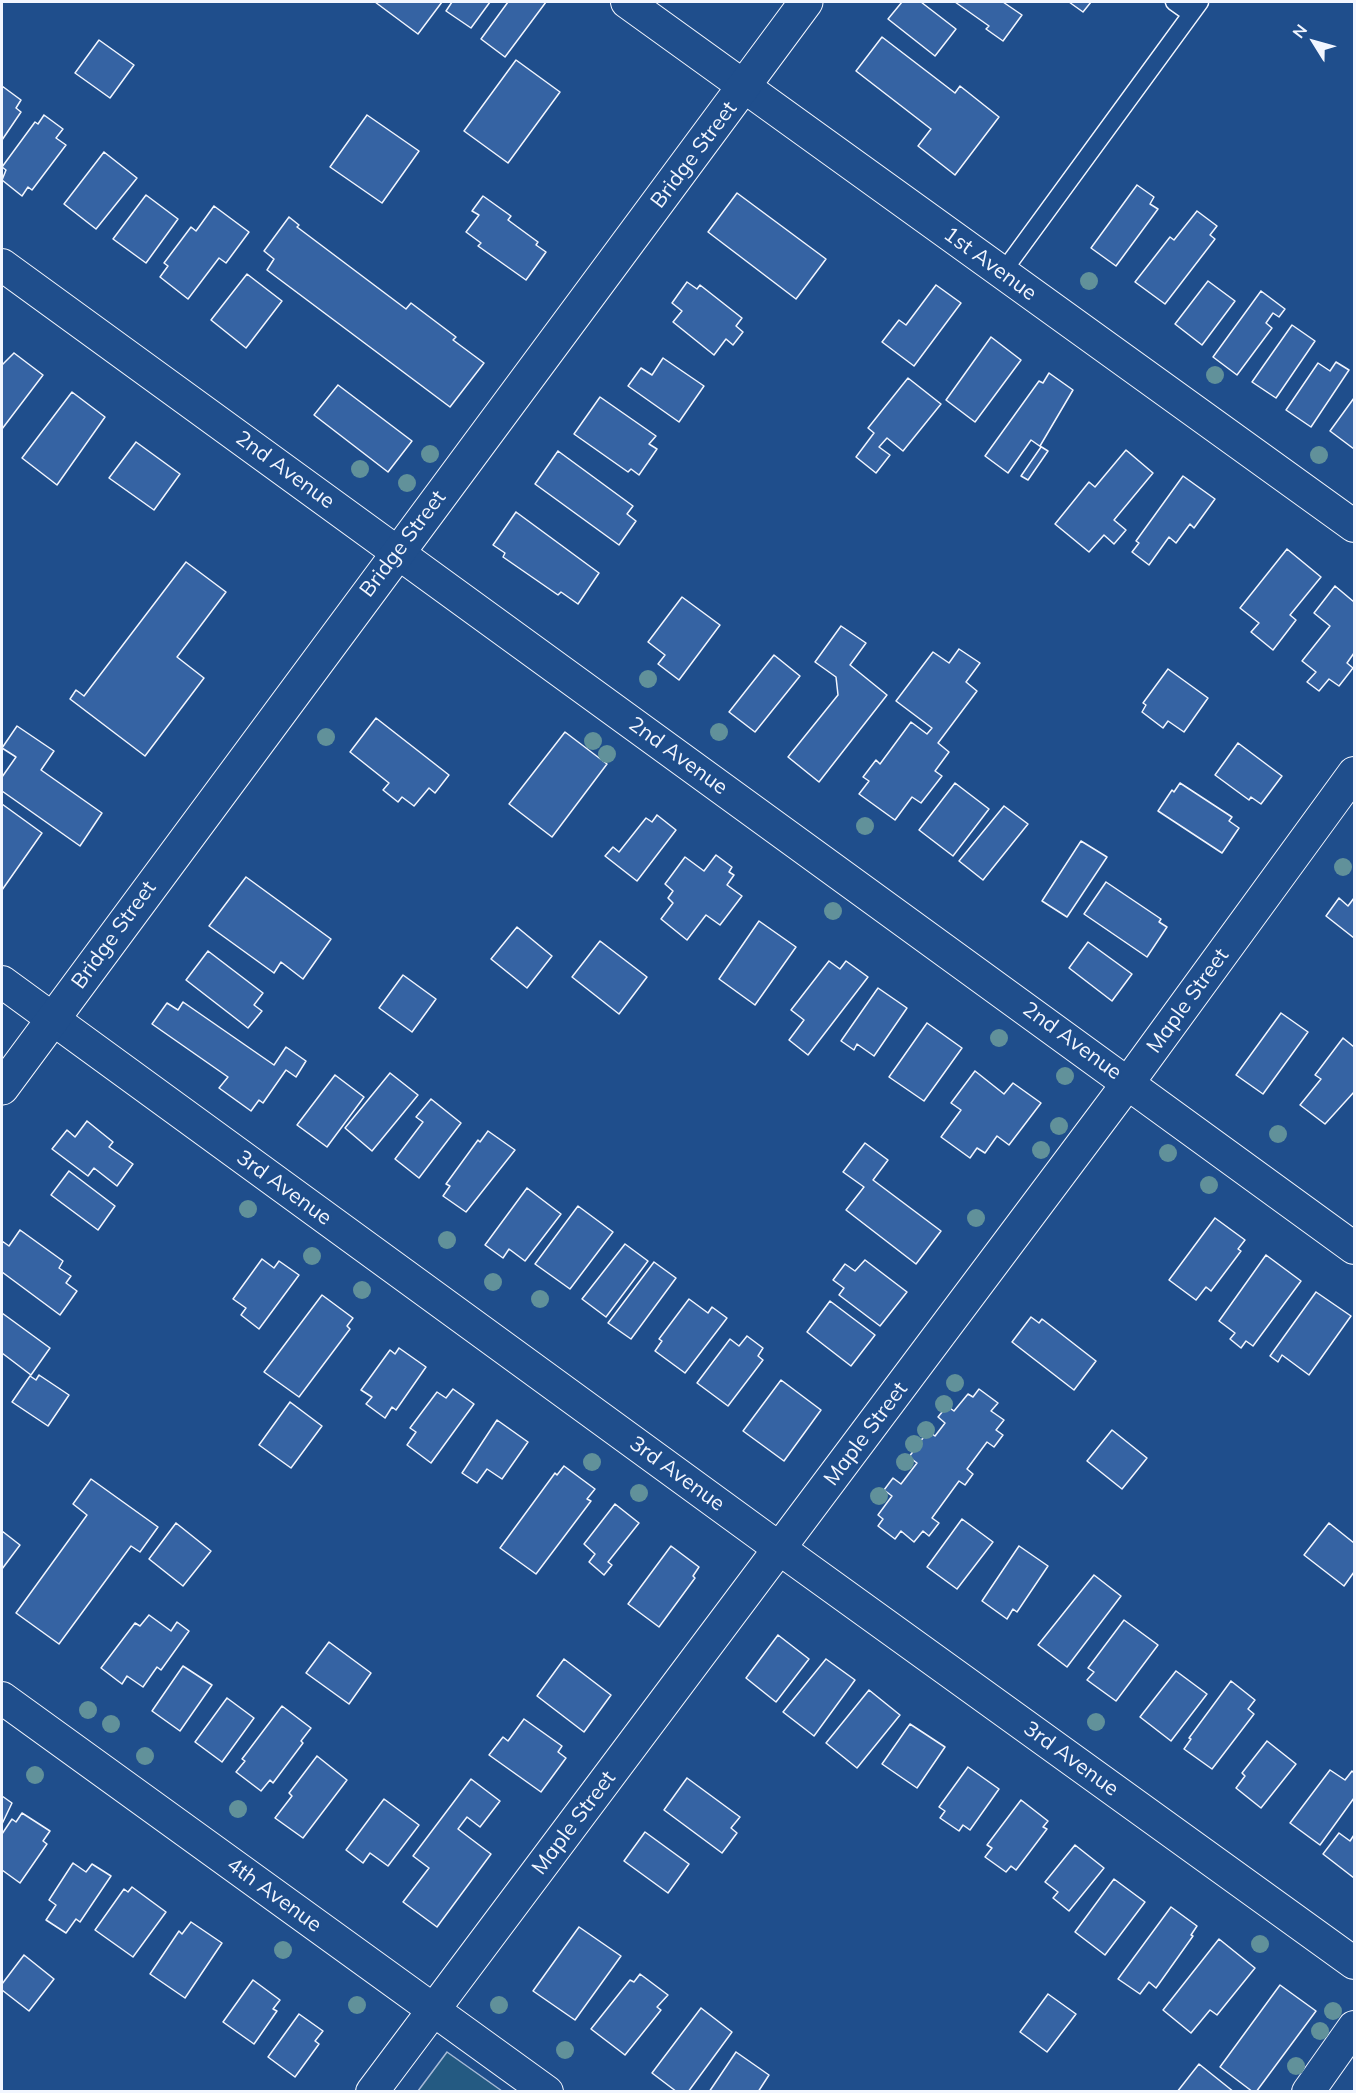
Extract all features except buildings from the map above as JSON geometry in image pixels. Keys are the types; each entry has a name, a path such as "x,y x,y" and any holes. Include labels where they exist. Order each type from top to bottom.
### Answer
{"main road":[{"name":"Bridge Street","path":"2,1088 806,2"}],"street":[{"name":"1st Avenue","path":"627,2 1354,526"},
{"name":"2nd Avenue","path":"2,265 1354,1248"},
{"name":"Maple Street","path":"372,2091 1128,1083 1354,773"},
{"name":"3rd Avenue","path":"2,982 780,1549 1354,1963"},
{"name":"4th Avenue","path":"2,1698 547,2091"},
{"path":"1308,2091 1354,2027"}],"lane":[{"path":"1002,273 1195,8 1174,2"}],"shaded area":[{"path":"447,2052 502,2091 418,2091"}]}
